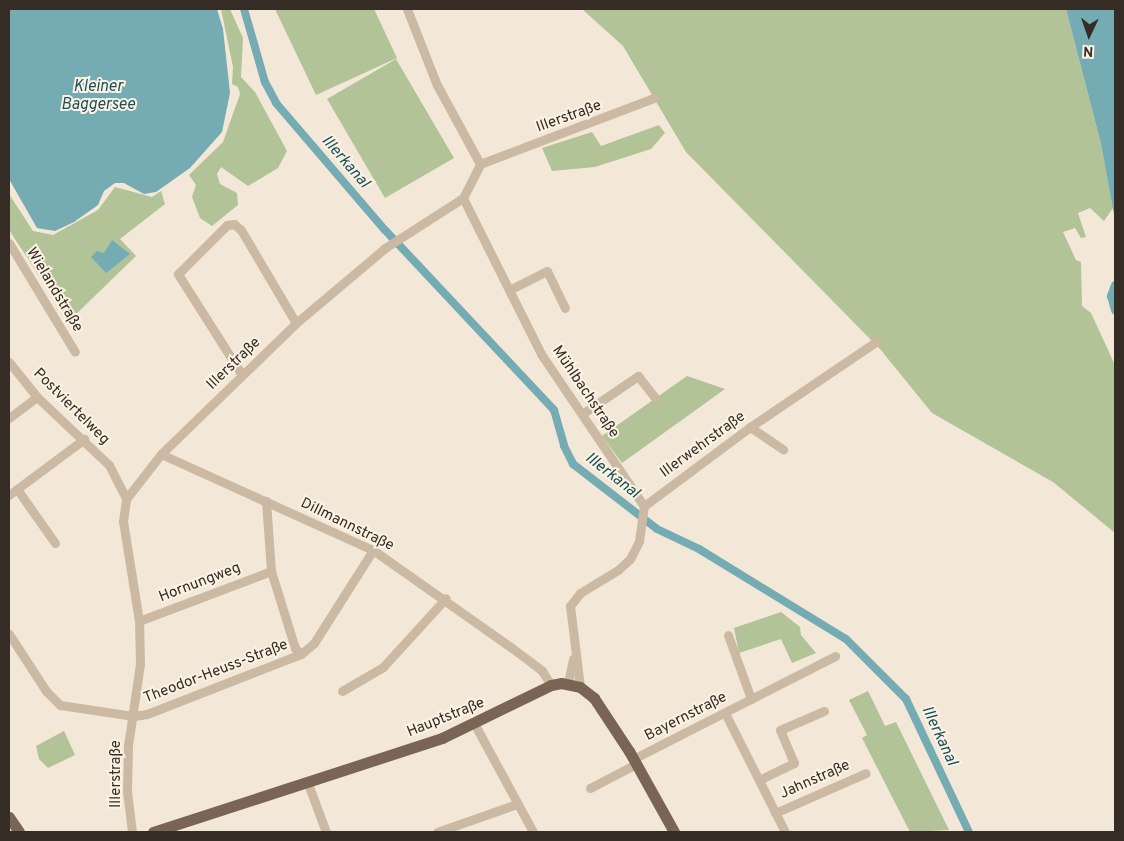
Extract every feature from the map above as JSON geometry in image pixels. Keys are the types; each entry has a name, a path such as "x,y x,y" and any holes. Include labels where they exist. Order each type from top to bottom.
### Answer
{"main road":[{"name":"Hauptstraße","path":"153,832 178,828 308,781 397,754 475,724 551,684 568,683 580,687 598,704 635,761 674,832"},
{"path":"9,817 19,832"}],"street":[{"path":"407,9 437,85 480,164 463,198"},
{"name":"Illerstraße","path":"480,164 656,98"},
{"name":"Illerstraße","path":"132,832 127,791 128,746 134,716 140,664 139,621 123,521 126,499 162,454 296,324 385,248 404,234 463,198"},
{"name":"Mühlbachstraße","path":"463,198 511,289 541,354 644,508"},
{"path":"242,375 178,274 227,226 234,224 241,230 296,324"},
{"name":"Wielandstraße","path":"9,243 75,352"},
{"path":"511,289 547,271 565,308"},
{"name":"Illerwehrstraße","path":"644,508 750,427 877,341"},
{"name":"Postviertelweg","path":"9,362 37,396 109,465 126,499"},
{"path":"582,414 638,376 655,398"},
{"path":"9,418 37,396"},
{"path":"750,427 783,450"},
{"path":"9,496 84,439"},
{"name":"Dillmannstraße","path":"162,454 374,550 446,598 542,671 551,684"},
{"path":"17,489 56,543"},
{"path":"266,501 271,571 295,648 301,654"},
{"path":"580,687 569,613 571,602 630,559 642,526 644,508"},
{"name":"Theodor-Heuss-Straße","path":"134,716 146,714 301,654 314,643 374,550"},
{"name":"Hornungweg","path":"139,621 271,571"},
{"path":"342,691 383,666 446,598"},
{"path":"9,634 48,694 60,705 134,716"},
{"name":"Bayernstraße","path":"728,635 752,699"},
{"path":"568,683 574,651"},
{"name":"Bayernstraße","path":"590,788 635,761 835,656"},
{"path":"759,780 794,763 780,730 824,711"},
{"path":"725,713 785,832"},
{"path":"475,724 533,832"},
{"name":"Jahnstraße","path":"775,813 866,773"},
{"path":"308,781 326,832"},
{"path":"436,832 517,804"}],"green space":[{"path":"221,9 230,9 243,38 241,77 255,92 287,151 278,168 248,186 221,167 217,174 220,184 237,193 238,205 212,226 200,218 192,197 196,185 189,175 223,142 240,94 238,87 232,84 233,67"},
{"path":"275,9 374,9 397,58 316,95"},
{"path":"582,9 1066,9 1101,144 1113,208 1104,221 1090,208 1078,213 1086,237 1081,238 1075,228 1063,232 1076,260 1081,262 1082,306 1091,313 1115,365 1115,533 1053,482 932,413 880,349 686,152 623,46"},
{"path":"396,59 454,158 385,198 327,99"},
{"path":"659,125 665,133 651,149 595,167 552,171 542,148 592,132 601,146"},
{"path":"115,187 152,197 161,191 165,204 120,239 136,256 69,321 9,230 9,194 33,231 53,235 98,210"},
{"path":"687,376 725,389 622,463 602,436"},
{"path":"781,612 800,627 801,635 816,653 792,663 781,639 739,653 734,628"},
{"path":"868,691 885,726 896,722 949,830 910,832 862,738 867,735 849,700"},
{"path":"64,731 75,755 48,768 39,759 36,746"}],"water":[{"name":"Kleiner Baggersee","path":"9,9 217,9 223,29 230,93 222,132 190,168 156,192 144,194 124,183 115,183 104,191 98,205 74,222 55,231 37,228 9,179"},
{"path":"1066,9 1115,9 1115,220 1101,144"},
{"path":"112,240 130,254 106,273 91,257 97,251 104,253"}],"waterway":[{"name":"Illerkanal","path":"244,9 265,82 276,103 385,230 554,410 564,446 573,464 657,529 699,549 846,639 906,699 969,832"},
{"path":"1115,285 1111,296 1115,310"}]}
